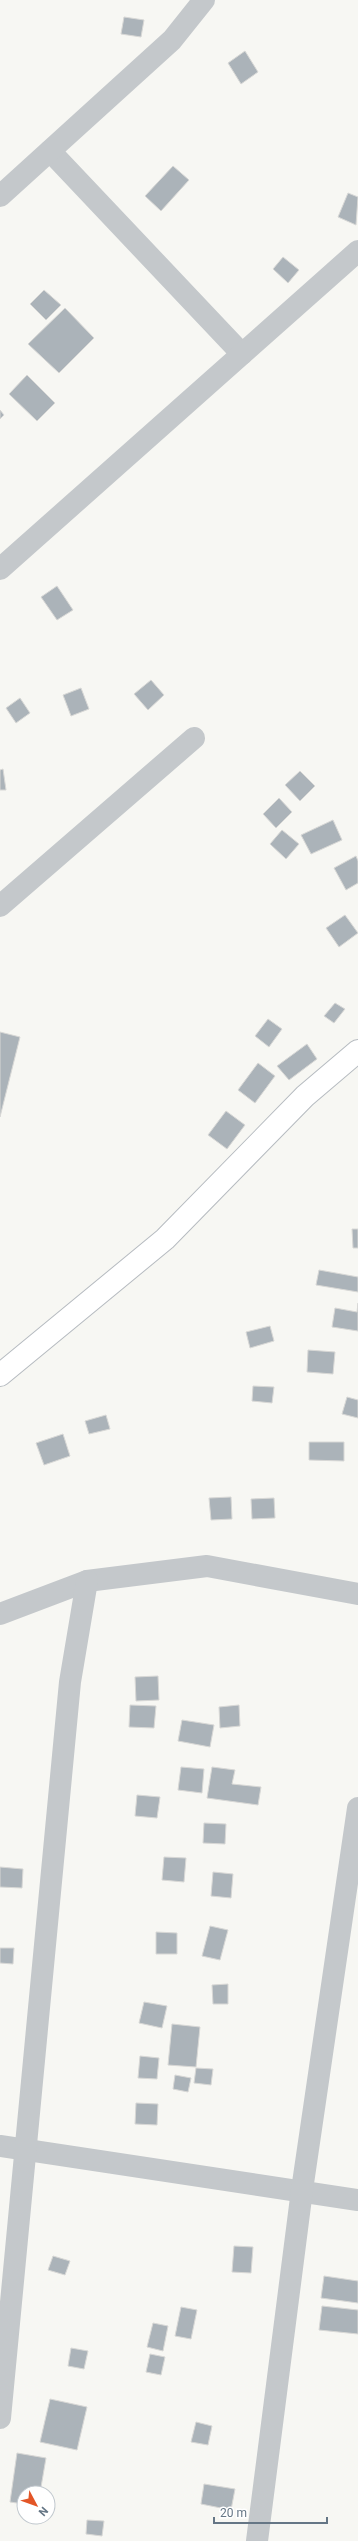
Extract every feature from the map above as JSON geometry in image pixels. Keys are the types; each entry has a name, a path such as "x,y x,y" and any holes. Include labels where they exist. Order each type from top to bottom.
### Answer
{"street":[{"path":"0,196 172,40 204,0"},
{"path":"50,151 242,354"},
{"path":"0,569 358,250"},
{"path":"0,906 194,738"},
{"path":"0,1375 164,1240 305,1096 358,1051"},
{"path":"0,1614 87,1581 207,1566 358,1594"},
{"path":"0,2418 24,2149 70,1682 87,1581"},
{"path":"257,2541 302,2190 358,1808"},
{"path":"0,2146 302,2190 358,2200"}],"building":[{"path":"124,17 144,20 141,37 121,34"},
{"path":"245,51 258,72 241,84 228,63"},
{"path":"173,166 189,180 161,211 145,196"},
{"path":"348,193 358,197 356,225 338,217"},
{"path":"283,257 299,270 288,283 273,269"},
{"path":"44,290 61,305 46,320 30,304"},
{"path":"65,308 94,338 59,373 28,344"},
{"path":"27,375 55,403 37,421 9,394"},
{"path":"0,410 4,415 0,419"},
{"path":"57,586 73,610 57,620 41,597"},
{"path":"151,680 164,695 148,710 134,694"},
{"path":"81,688 89,709 71,716 63,695"},
{"path":"20,698 30,713 16,723 6,708"},
{"path":"3,769 6,790 0,790 0,770"},
{"path":"300,771 315,786 300,801 285,785"},
{"path":"279,798 292,812 276,828 263,814"},
{"path":"333,820 342,840 311,854 301,835"},
{"path":"282,830 299,844 286,859 270,844"},
{"path":"356,856 358,861 358,883 346,890 334,868"},
{"path":"345,915 358,933 339,947 326,928"},
{"path":"335,1003 345,1009 334,1023 324,1016"},
{"path":"268,1019 282,1029 269,1047 255,1036"},
{"path":"0,1032 20,1037 0,1117"},
{"path":"307,1044 317,1059 289,1080 277,1066"},
{"path":"258,1063 275,1076 255,1103 238,1090"},
{"path":"226,1111 245,1125 227,1149 208,1135"},
{"path":"352,1229 358,1229 358,1248 353,1248"},
{"path":"319,1270 358,1277 358,1292 316,1285"},
{"path":"358,1303 358,1331 332,1327 335,1308 357,1312"},
{"path":"270,1326 274,1341 250,1348 246,1332"},
{"path":"308,1350 335,1352 333,1374 307,1372"},
{"path":"253,1386 274,1387 272,1403 252,1401"},
{"path":"347,1397 358,1400 358,1418 342,1414"},
{"path":"106,1415 110,1429 89,1434 85,1421"},
{"path":"63,1434 70,1456 44,1465 36,1443"},
{"path":"309,1442 344,1442 344,1461 309,1460"},
{"path":"231,1497 232,1519 211,1520 209,1498"},
{"path":"274,1498 275,1518 252,1519 251,1499"},
{"path":"158,1676 159,1700 136,1701 135,1677"},
{"path":"130,1705 156,1706 154,1728 129,1727"},
{"path":"239,1705 240,1726 220,1728 219,1707"},
{"path":"182,1720 214,1725 210,1747 178,1741"},
{"path":"181,1767 204,1769 202,1793 178,1790"},
{"path":"212,1767 235,1770 232,1784 261,1787 258,1805 207,1798"},
{"path":"137,1795 160,1797 157,1818 135,1816"},
{"path":"204,1823 226,1824 225,1844 203,1843"},
{"path":"164,1857 186,1858 184,1882 162,1880"},
{"path":"0,1867 23,1869 22,1888 0,1887"},
{"path":"213,1872 233,1874 231,1898 211,1896"},
{"path":"210,1926 228,1930 220,1960 202,1956"},
{"path":"156,1932 177,1933 177,1954 156,1954"},
{"path":"0,1948 14,1948 13,1964 0,1963"},
{"path":"228,1984 228,2004 213,2004 212,1985"},
{"path":"144,2002 167,2006 162,2028 139,2023"},
{"path":"172,2024 200,2027 196,2067 168,2065"},
{"path":"140,2056 159,2058 157,2079 138,2078"},
{"path":"196,2068 213,2069 211,2085 194,2083"},
{"path":"175,2075 191,2078 188,2092 173,2089"},
{"path":"136,2103 158,2104 157,2125 135,2124"},
{"path":"234,2246 253,2247 251,2273 232,2272"},
{"path":"53,2256 70,2261 65,2275 48,2270"},
{"path":"324,2276 358,2281 358,2303 321,2298"},
{"path":"322,2306 358,2310 358,2334 319,2330"},
{"path":"181,2307 197,2310 191,2339 175,2336"},
{"path":"153,2323 168,2326 163,2351 147,2347"},
{"path":"71,2348 88,2351 84,2369 68,2366"},
{"path":"150,2354 165,2357 161,2375 146,2372"},
{"path":"50,2399 87,2407 77,2450 40,2442"},
{"path":"196,2422 212,2426 208,2445 191,2442"},
{"path":"17,2453 46,2458 41,2485 16,2485 16,2503 10,2502"},
{"path":"204,2484 235,2489 231,2510 201,2504"},
{"path":"87,2520 104,2521 102,2536 86,2534"}]}
